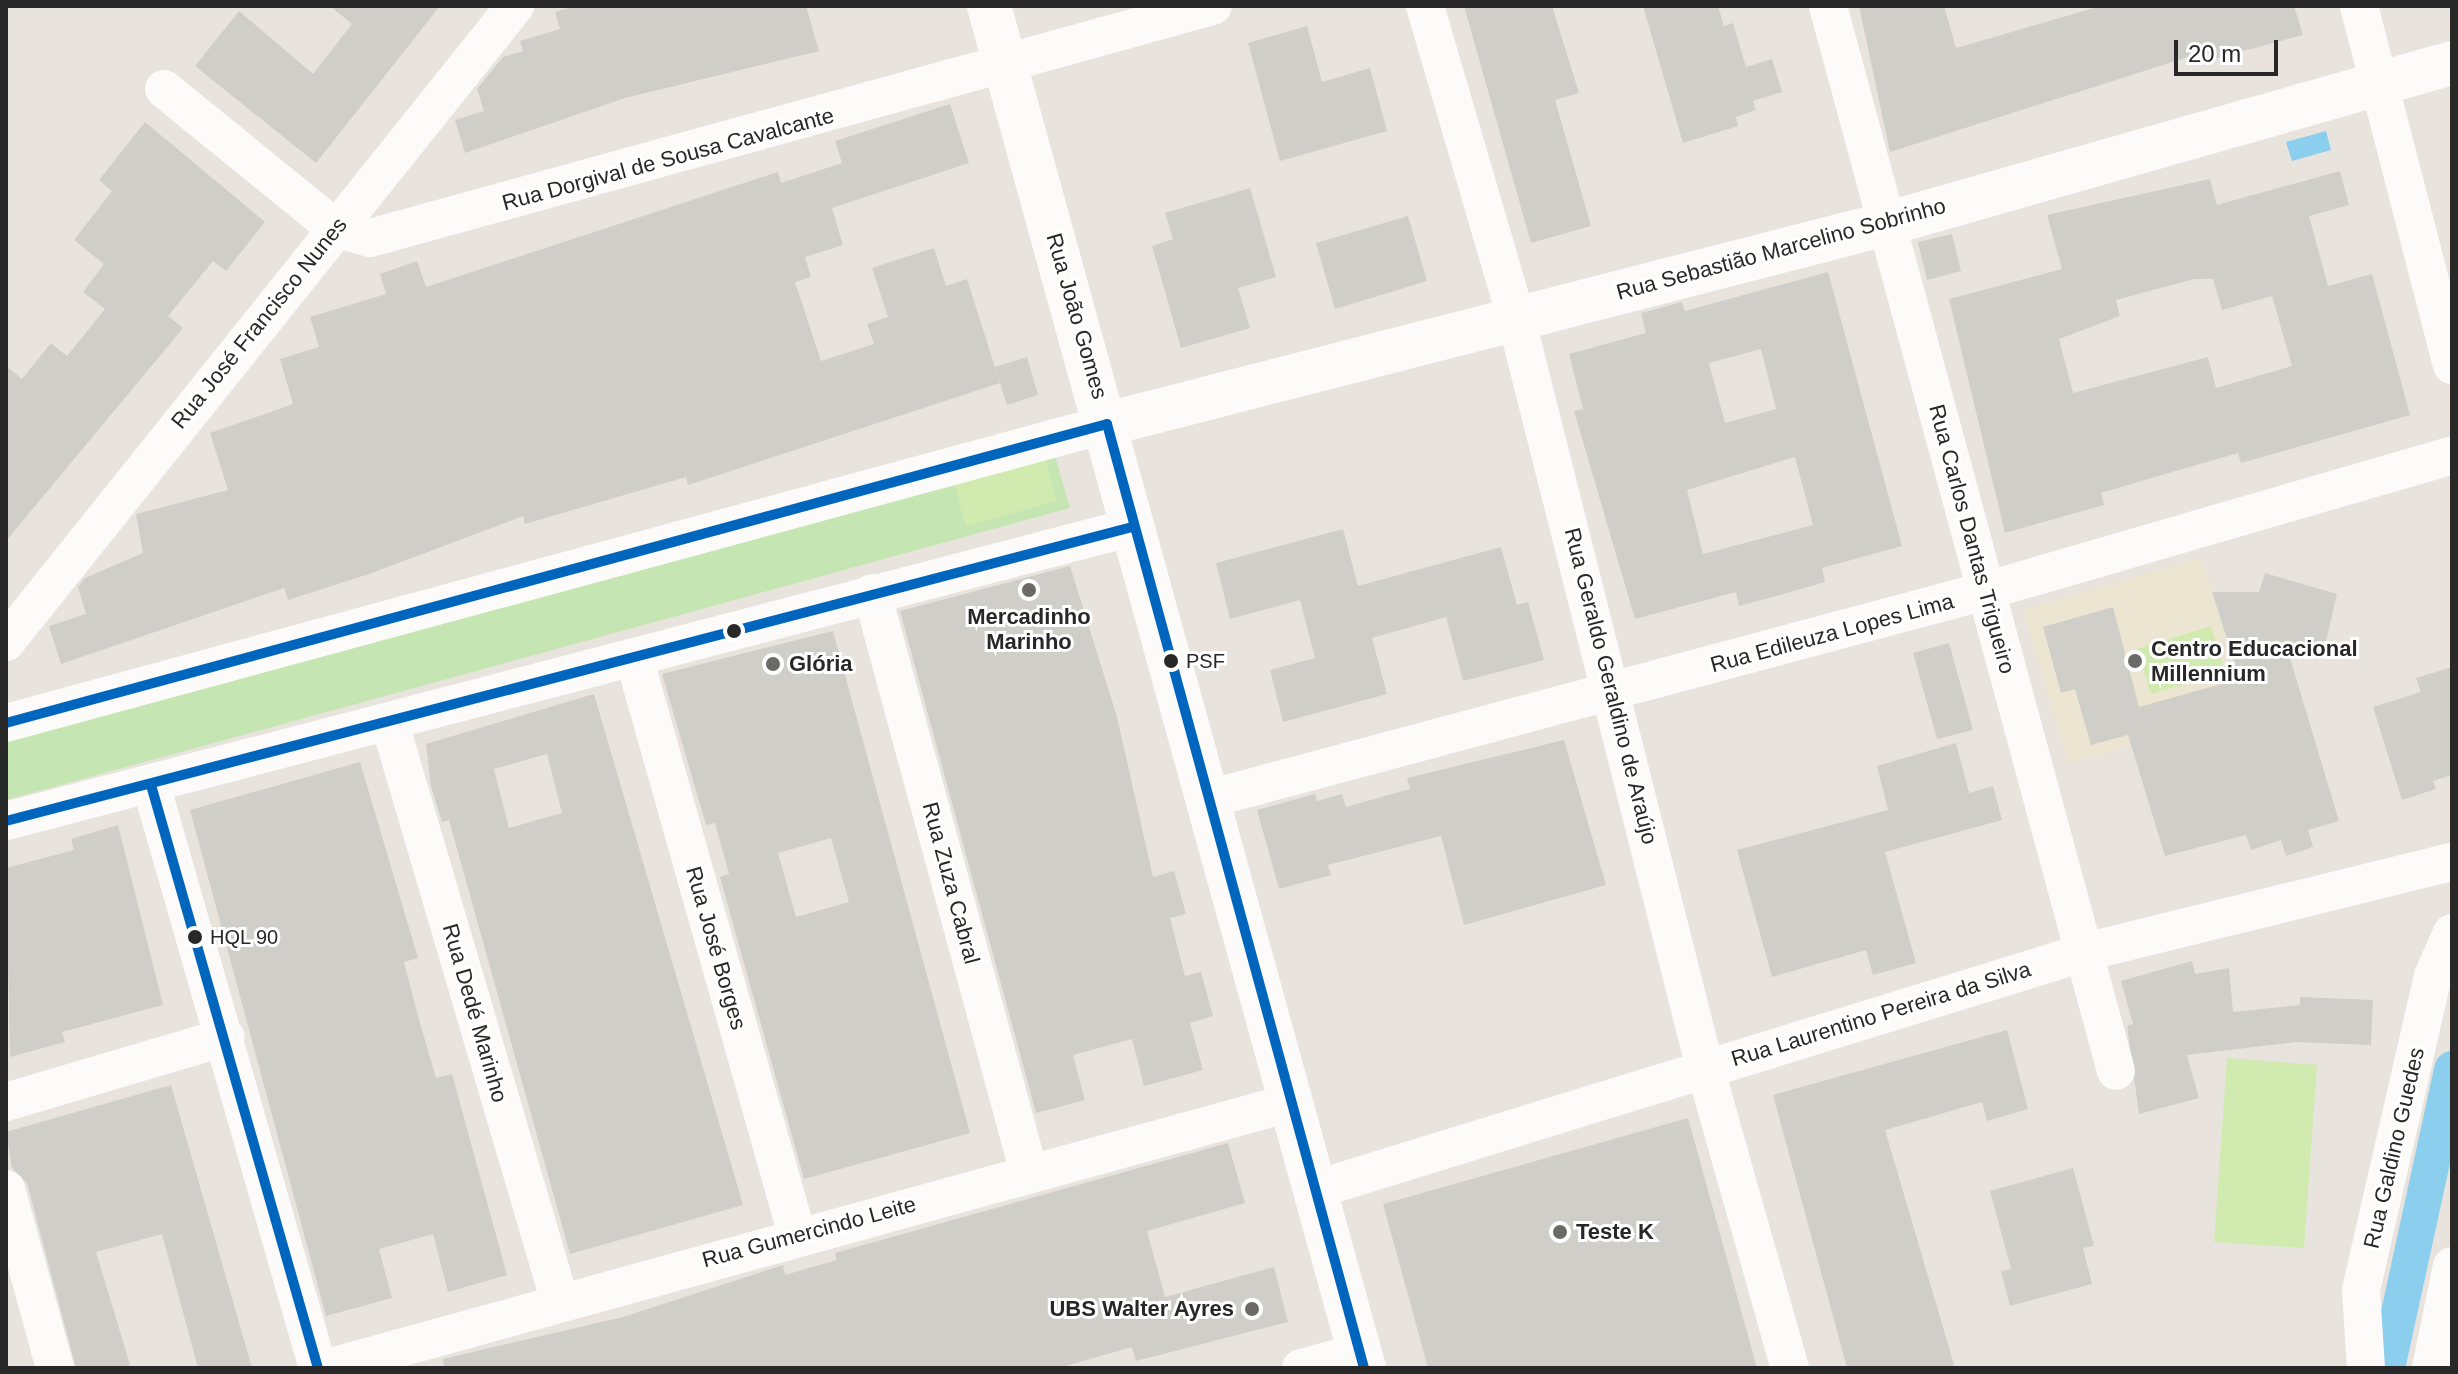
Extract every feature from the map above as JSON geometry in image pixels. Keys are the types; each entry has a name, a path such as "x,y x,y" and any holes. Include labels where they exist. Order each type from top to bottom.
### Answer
{"street":[{"name":"Rua José Francisco Nunes","path":"6,642 515,6"},
{"name":"Rua João Gomes","path":"989,6 1107,424 1132,527 1362,1360"},
{"name":"Rua Dorgival de Sousa Cavalcante","path":"335,228 387,236 1007,67 1213,6"},
{"name":"Rua Geraldo Geraldino de Araújo","path":"1425,6 1516,318 1615,693 1705,1068 1790,1368"},
{"name":"Rua Carlos Dantas Trigueiro","path":"1828,6 1985,591 2089,951 2116,1071"},
{"path":"2359,6 2452,365"},
{"name":"Rua Sebastião Marcelino Sobrinho","path":"1107,424 1886,224 2452,63"},
{"path":"164,89 335,228"},
{"path":"6,723 1107,424"},
{"name":"Rua Edileuza Lopes Lima","path":"1208,799 1615,693 1985,591 2452,455"},
{"path":"6,821 635,661 872,593 1132,527"},
{"name":"Rua Zuza Cabral","path":"872,593 1029,1173"},
{"name":"Rua José Borges","path":"635,661 797,1235"},
{"name":"Rua Dedé Marinho","path":"390,724 560,1302"},
{"path":"151,785 226,1037 318,1368"},
{"name":"Rua Laurentino Pereira da Silva","path":"1317,1189 2089,951 2452,862"},
{"name":"Rua Galdino Guedes","path":"2364,1356 2361,1290 2433,976 2452,933"},
{"path":"6,1102 226,1037"},
{"name":"Rua Gumercindo Leite","path":"327,1368 797,1235 1293,1102"},
{"path":"6,1189 55,1368"},
{"path":"2431,1368 2452,1266"},
{"path":"1301,1368 1362,1360"}],"shaded area":[{"name":"Centro Educacional Millennium","path":"2202,557 2246,711 2068,764 2023,610"}],"green space":[{"path":"1051,442 1070,508 6,800 6,735"},
{"path":"1044,454 1057,501 966,526 953,478"},
{"path":"2211,626 2225,672 2151,694 2137,649"},
{"path":"2227,1058 2317,1065 2304,1248 2214,1242"}],"water":[{"path":"2326,131 2331,150 2292,161 2286,142"}],"building":[{"path":"330,6 440,6 316,163 195,66 239,11 313,74 352,24"},
{"path":"576,6 806,6 819,51 625,98 465,153 455,120 484,111 477,89 503,57 523,51 520,41 560,29 555,12"},
{"path":"1464,6 1552,6 1579,93 1555,100 1591,226 1531,243"},
{"path":"1643,6 1718,6 1724,26 1733,23 1746,67 1772,59 1782,92 1753,101 1756,110 1736,117 1738,126 1683,143"},
{"path":"1859,6 1944,6 1956,48 2101,6 2294,6 2303,35 2210,60 2207,51 1890,152"},
{"path":"1307,26 1322,82 1370,68 1387,131 1280,161 1248,43"},
{"path":"950,104 969,163 832,208 843,245 805,257 811,277 795,282 821,361 874,344 867,324 888,317 872,268 934,248 946,286 967,279 1000,383 688,485 686,477 525,524 523,516 369,574 288,600 284,588 61,664 49,626 86,614 78,587 85,578 143,553 136,514 228,490 210,433 293,404 280,359 319,347 310,317 386,294 380,274 417,261 426,287 778,172 781,183 842,163 835,141"},
{"path":"145,122 265,222 226,271 213,261 168,316 183,328 6,541 6,366 22,379 51,343 67,356 105,309 83,292 104,264 74,240 112,191 99,180"},
{"path":"2340,171 2349,205 2309,216 2328,286 2372,274 2410,415 2241,463 2238,453 2155,477 2101,493 2104,505 2005,533 1949,299 2062,269 2047,215 2210,179 2217,205","holes":["2194,279 2213,279 2222,310 2272,296 2292,366 2216,388 2208,357 2073,393 2059,339 2120,316 2116,300"]},
{"path":"1250,188 1276,277 1238,288 1250,328 1181,348 1152,246 1173,239 1165,213"},
{"path":"1408,216 1427,281 1335,309 1316,243"},
{"path":"1952,234 1961,271 1927,280 1918,242"},
{"path":"1828,272 1902,546 1822,568 1825,582 1787,593 1739,606 1736,592 1635,619 1574,411 1583,409 1569,354 1646,333 1641,313 1682,302 1685,311","holes":["1761,349 1776,409 1725,423 1709,363","1795,457 1813,525 1703,554 1687,490"]},
{"path":"1027,357 1038,395 1007,405 995,367"},
{"path":"1343,529 1358,586 1501,547 1517,605 1528,602 1544,660 1463,681 1446,617 1372,638 1387,694 1283,722 1270,670 1315,658 1300,600 1230,619 1216,563"},
{"path":"1070,566 1117,717 1153,877 1174,871 1186,914 1170,918 1185,976 1201,972 1213,1016 1190,1023 1203,1070 1144,1086 1132,1039 1073,1055 1085,1100 1036,1113 900,611"},
{"path":"2265,573 2337,594 2325,646 2290,658 2339,821 2308,830 2313,847 2286,856 2281,840 2251,850 2246,835 2165,856 2128,735 2091,745 2075,689 2061,693 2043,627 2113,607 2139,707 2240,679 2212,592 2259,592"},
{"path":"833,631 970,1133 804,1179 720,877 729,874 715,823 706,825 662,674","holes":["831,838 849,902 796,917 778,853"]},
{"path":"1949,643 1973,730 1937,739 1913,653"},
{"path":"2452,667 2452,775 2433,781 2436,789 2402,800 2373,707 2421,692 2416,678"},
{"path":"594,694 743,1205 570,1254 449,820 442,822 431,786 426,744","holes":["547,754 562,813 509,828 494,769"]},
{"path":"1564,740 1606,885 1464,925 1441,836 1328,865 1331,875 1279,889 1257,810 1315,794 1317,801 1342,794 1346,807 1410,789 1407,778"},
{"path":"1956,743 1969,793 1993,786 2002,820 1885,852 1916,963 1873,975 1866,950 1772,977 1737,850 1888,810 1877,766"},
{"path":"360,762 418,958 404,962 418,1016 436,1078 452,1074 507,1275 448,1292 433,1234 379,1249 392,1298 326,1316 190,810"},
{"path":"118,825 163,1005 62,1032 65,1042 10,1057 6,868 74,850 71,839"},
{"path":"2192,961 2195,974 2229,968 2233,1012 2300,1005 2300,997 2373,1000 2371,1045 2296,1042 2187,1055 2199,1098 2139,1114 2127,1026 2133,1024 2121,981"},
{"path":"2007,1030 2028,1109 1987,1121 1982,1102 1885,1130 1955,1368 1847,1368 1773,1095"},
{"path":"171,1085 252,1368 198,1368 162,1234 96,1252 131,1368 76,1368 27,1183 12,1168 6,1132"},
{"path":"1688,1118 1757,1368 1428,1368 1383,1204"},
{"path":"1228,1143 1245,1203 1147,1231 1165,1297 1274,1267 1288,1322 1136,1361 1132,1347 1059,1368 444,1368 443,1359 623,1317 783,1265 785,1275 837,1260 835,1253"},
{"path":"2073,1168 2094,1246 2083,1248 2092,1284 2010,1306 2001,1271 2011,1269 1990,1191"}],"waterway":[{"path":"2387,1368 2452,1069"}],"transit line":[{"path":"6,723 1107,424 1364,1368"},
{"path":"6,821 1132,527"},
{"path":"151,785 318,1368"}],"place":[{"name":"Mercadinho Marinho","path":"1029,590"},
{"name":"PSF","path":"1171,661"},
{"name":"Centro Educacional Millennium","path":"2135,661"},
{"name":"Glória","path":"773,664"},
{"name":"HQL 90","path":"195,937"},
{"name":"Teste K","path":"1560,1232"},
{"name":"UBS Walter Ayres","path":"1252,1309"}]}
